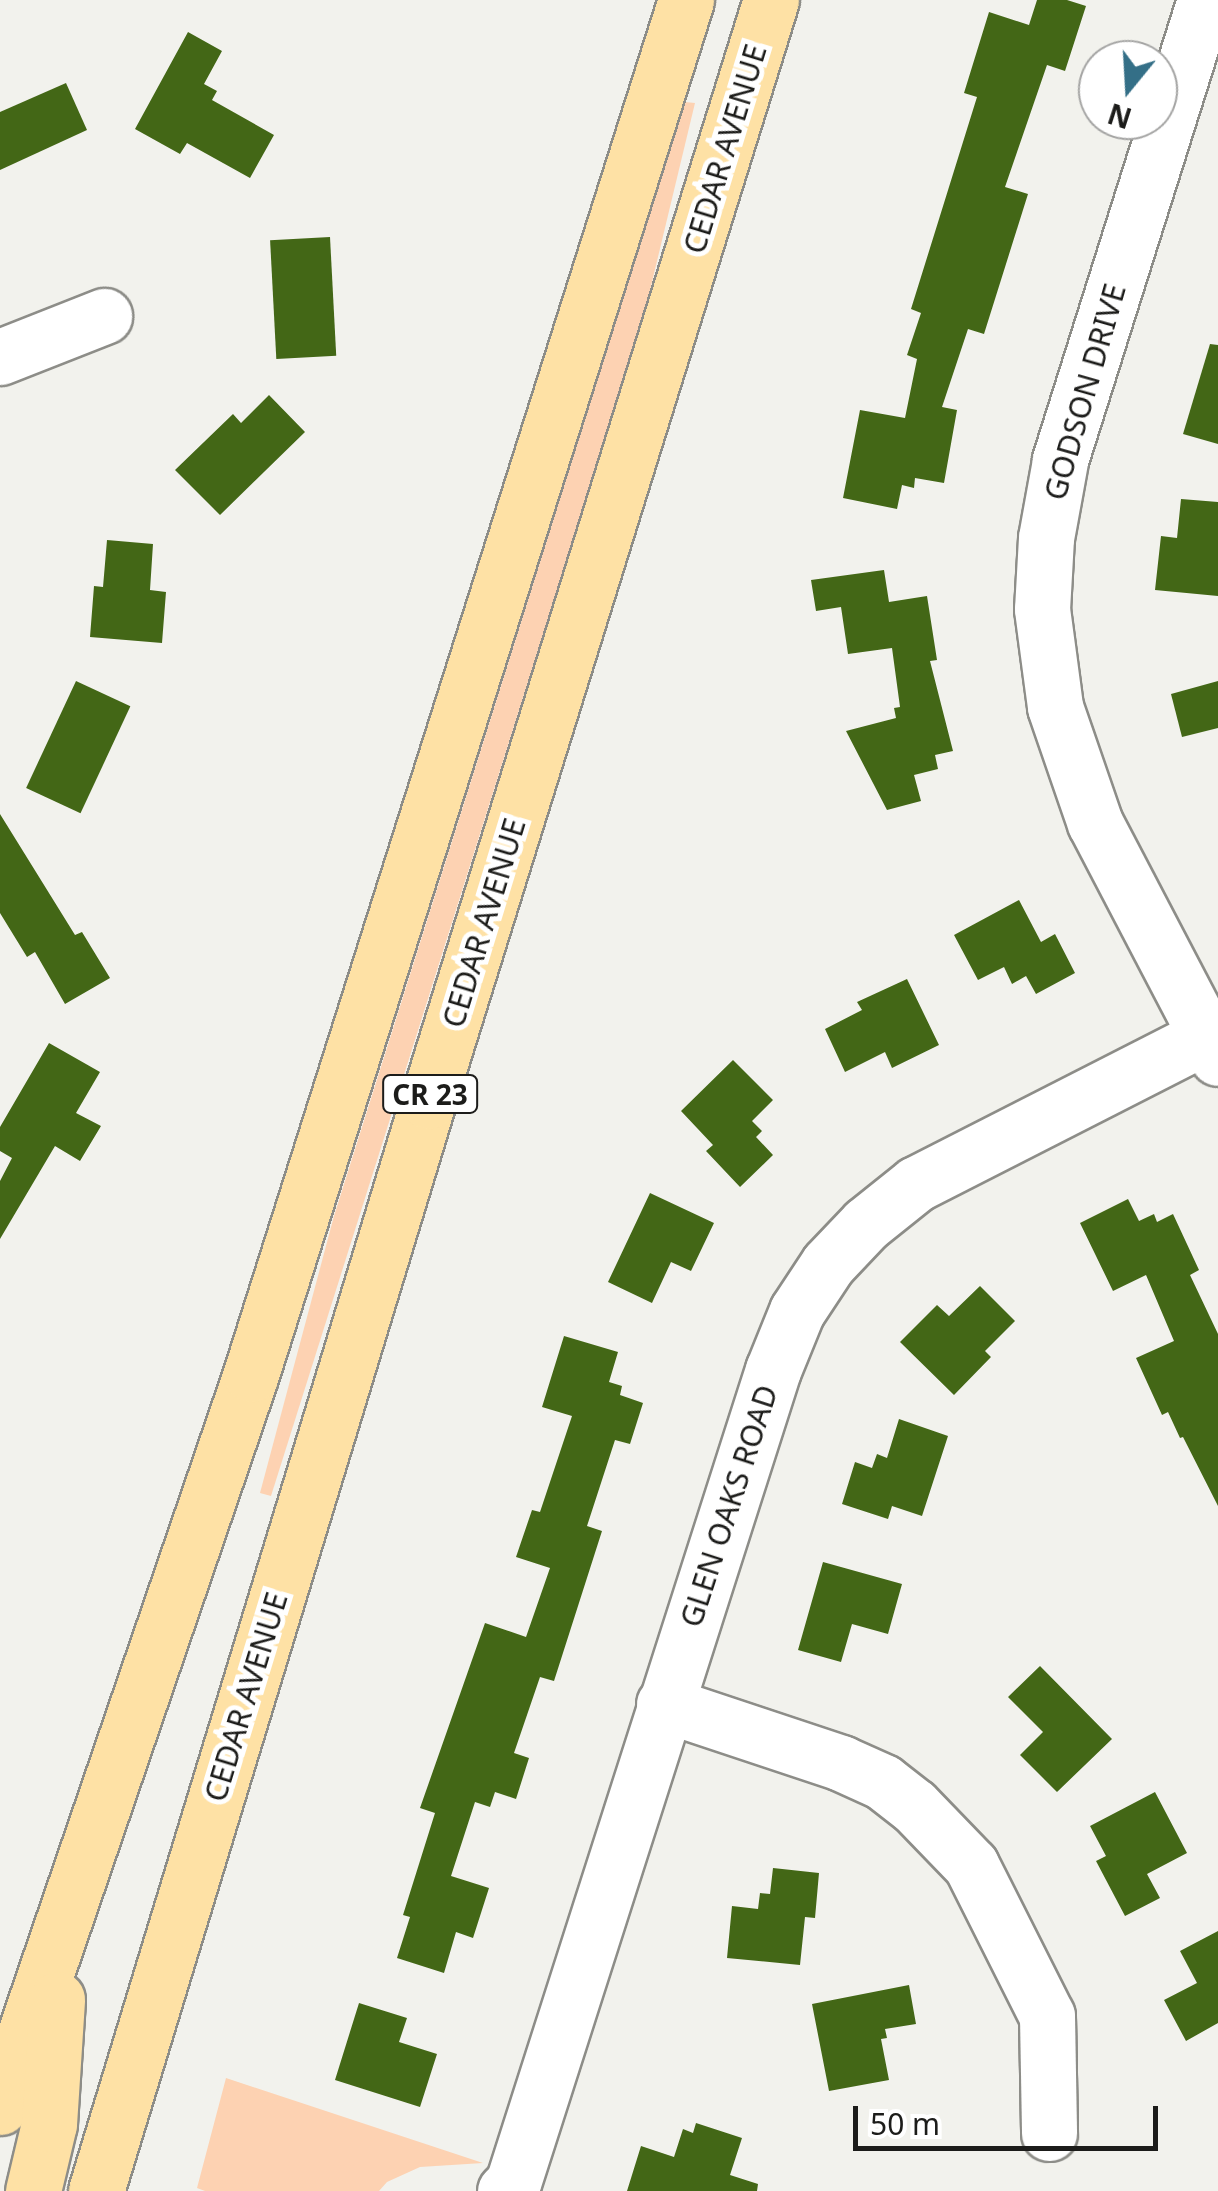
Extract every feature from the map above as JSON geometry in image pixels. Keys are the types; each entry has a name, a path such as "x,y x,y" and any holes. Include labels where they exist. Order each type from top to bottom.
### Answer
{"main road":[{"name":"CR 23","path":"0,2107 251,1374 686,0"},
{"name":"CEDAR AVENUE","path":"96,2191 428,1101 772,0"},
{"path":"33,2191 49,2124 62,1926"}],"street":[{"name":"GODSON DRIVE","path":"1205,0 1060,461 1046,538 1042,609 1055,706 1095,823 1214,1041"},
{"path":"0,358 104,316"},
{"name":"GLEN OAKS ROAD","path":"505,2191 513,2183 664,1704 773,1370 797,1311 828,1264 866,1224 916,1184 1214,1041"},
{"path":"664,1704 840,1763 883,1782 914,1806 971,1865 1047,2016 1049,2133"}],"shaded area":[{"path":"685,102 695,103 645,311 271,1496 260,1493 334,1216"},
{"path":"226,2078 483,2163 420,2167 387,2182 379,2191 205,2191 197,2188"}],"building":[{"path":"1037,0 1067,0 1086,6 1065,71 1047,65 1005,187 1028,194 984,334 968,329 942,407 957,410 944,483 915,478 914,488 902,485 897,509 843,498 860,410 905,418 917,359 907,355 921,313 911,309 977,97 964,93 989,12 1029,25"},
{"path":"188,32 222,51 204,84 217,91 212,100 274,135 250,178 187,143 180,154 135,129"},
{"path":"66,83 87,130 0,170 0,112"},
{"path":"330,237 336,356 276,359 270,240"},
{"path":"1210,344 1218,345 1218,444 1183,434"},
{"path":"269,395 305,432 220,515 175,470 233,414 241,423"},
{"path":"1181,499 1218,502 1218,596 1155,590 1161,536 1177,538"},
{"path":"107,540 153,544 150,590 166,592 162,643 90,637 94,586 103,587"},
{"path":"884,570 889,602 927,596 937,660 930,661 953,751 935,755 938,769 914,775 921,801 887,810 846,731 896,718 894,708 900,707 892,648 848,654 841,607 816,611 811,580"},
{"path":"76,681 130,706 81,813 26,788"},
{"path":"1218,681 1218,728 1182,737 1171,694"},
{"path":"0,814 75,935 82,932 110,978 65,1004 35,952 27,957 0,913"},
{"path":"1019,900 1041,942 1055,934 1075,973 1036,994 1026,976 1012,984 1004,967 978,980 954,935"},
{"path":"907,979 939,1045 892,1068 885,1052 845,1072 825,1029 862,1010 857,1002"},
{"path":"49,1043 100,1072 76,1113 101,1126 80,1161 55,1146 0,1239 0,1181 12,1158 0,1151 0,1127"},
{"path":"733,1060 773,1100 752,1121 762,1131 756,1137 773,1155 740,1187 706,1151 713,1145 681,1111"},
{"path":"650,1193 714,1223 691,1271 671,1262 652,1303 608,1282"},
{"path":"1128,1199 1139,1221 1154,1214 1157,1222 1173,1214 1199,1270 1190,1275 1218,1334 1218,1506 1168,1412 1162,1415 1136,1358 1174,1341 1146,1275 1113,1291 1080,1223"},
{"path":"980,1286 1015,1321 985,1351 991,1357 954,1395 900,1342 937,1305 949,1316"},
{"path":"564,1336 618,1352 609,1382 622,1386 620,1395 643,1403 630,1444 615,1440 587,1526 602,1531 554,1681 540,1677 514,1753 529,1758 516,1799 495,1792 490,1807 475,1802 451,1876 489,1888 473,1938 456,1932 444,1973 397,1958 410,1917 403,1915 435,1813 420,1808 485,1623 526,1637 550,1568 516,1557 532,1510 540,1512 572,1416 542,1407"},
{"path":"899,1419 948,1436 922,1516 892,1506 888,1519 842,1504 855,1462 872,1468 877,1454 887,1458"},
{"path":"823,1562 902,1584 888,1634 852,1624 841,1662 798,1650"},
{"path":"1040,1666 1112,1739 1057,1792 1020,1755 1043,1732 1008,1697"},
{"path":"1155,1792 1187,1853 1147,1874 1160,1898 1125,1916 1096,1861 1106,1856 1090,1826"},
{"path":"773,1868 819,1873 815,1918 805,1917 800,1965 727,1958 732,1906 758,1909 760,1893 770,1894"},
{"path":"1218,1931 1218,2023 1186,2041 1164,2000 1197,1983 1180,1951"},
{"path":"909,1985 916,2024 885,2029 887,2038 881,2039 889,2080 829,2091 812,2004"},
{"path":"359,2003 407,2018 399,2042 437,2054 420,2107 335,2080"},
{"path":"696,2123 742,2138 730,2175 758,2184 757,2191 627,2191 641,2146 674,2157 683,2129 693,2133"}]}
